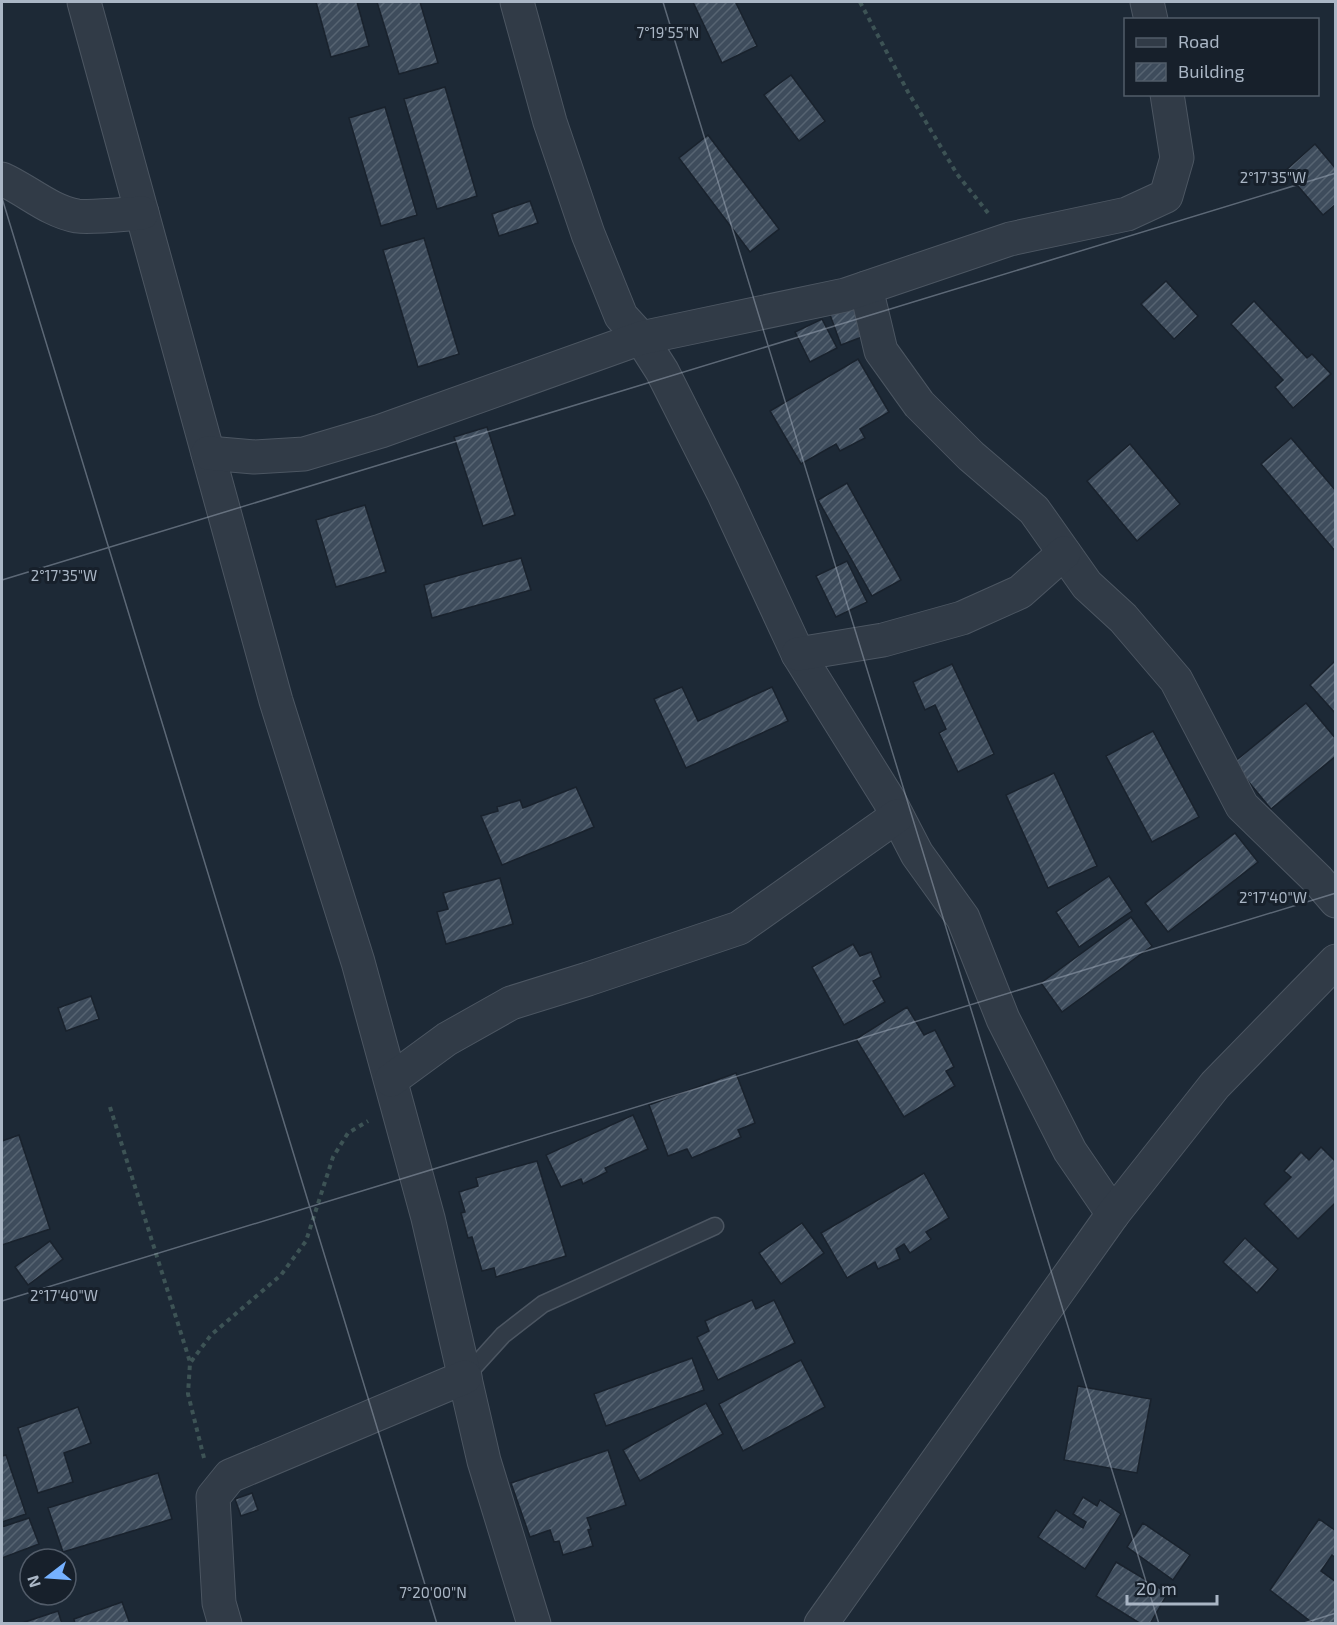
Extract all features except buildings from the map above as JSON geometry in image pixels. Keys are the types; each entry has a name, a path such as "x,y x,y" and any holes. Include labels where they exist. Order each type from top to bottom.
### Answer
{"street":[{"path":"84,2 276,701 358,962 400,1112 428,1218 484,1461 534,1623"},
{"path":"517,2 550,122 588,234 621,316 641,338 662,371 723,492 798,654 897,816 917,854 963,918 1003,1019 1064,1141 1113,1214"},
{"path":"1147,2 1151,18"},
{"path":"208,453 254,457 304,454 381,431 641,338 845,295 1010,239 1127,214 1166,196 1177,159 1167,96"},
{"path":"2,179 47,205 77,216 142,213"},
{"path":"866,288 881,351 919,404 971,456 1034,510 1087,585 1123,618 1176,680 1242,806 1317,879 1335,901"},
{"path":"798,654 883,640 962,618 1020,592 1064,553"},
{"path":"391,1080 447,1039 511,1003 740,927 897,816"},
{"path":"821,1623 1113,1214 1215,1085 1323,993 1335,961"},
{"path":"225,1623 219,1603 213,1497 230,1476 465,1377"}],"lane":[{"path":"465,1377 502,1335 543,1304 715,1226"}],"path":[{"path":"860,2 908,92 957,174 1010,239"},
{"path":"110,1107 190,1363 188,1394 213,1497"},
{"path":"190,1363 211,1335 281,1275 306,1241 333,1157 348,1133 371,1119 400,1112"}]}
